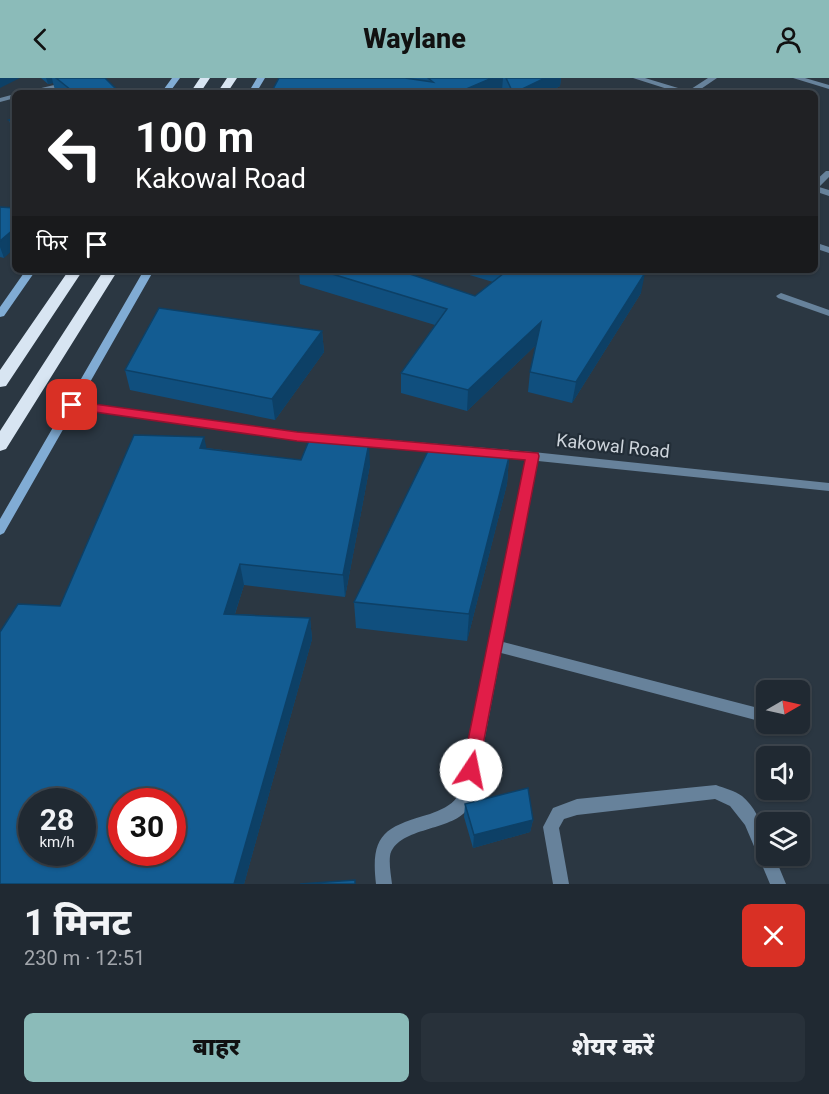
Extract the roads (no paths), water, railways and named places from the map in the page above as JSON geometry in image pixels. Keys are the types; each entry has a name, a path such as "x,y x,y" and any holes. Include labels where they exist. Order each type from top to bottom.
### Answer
{"highway":[{"path":"0,382 74,273"},
{"path":"0,445 109,273"}],"street":[{"path":"38,90 93,78"},
{"path":"637,78 679,90"},
{"path":"694,90 713,78"},
{"path":"797,78 829,87"},
{"path":"811,90 818,84"},
{"path":"818,184 829,173"},
{"path":"0,314 29,273"},
{"path":"0,530 147,273"},
{"path":"781,296 829,313"},
{"name":"Kakowal Road","path":"72,405 297,436 533,456 829,487"},
{"path":"384,884 382,855 390,839 405,829 442,817 459,807 467,790 533,456"},
{"path":"495,646 756,714"},
{"path":"561,884 551,827 559,813 577,807 716,792 736,801 751,820 778,884"}]}
